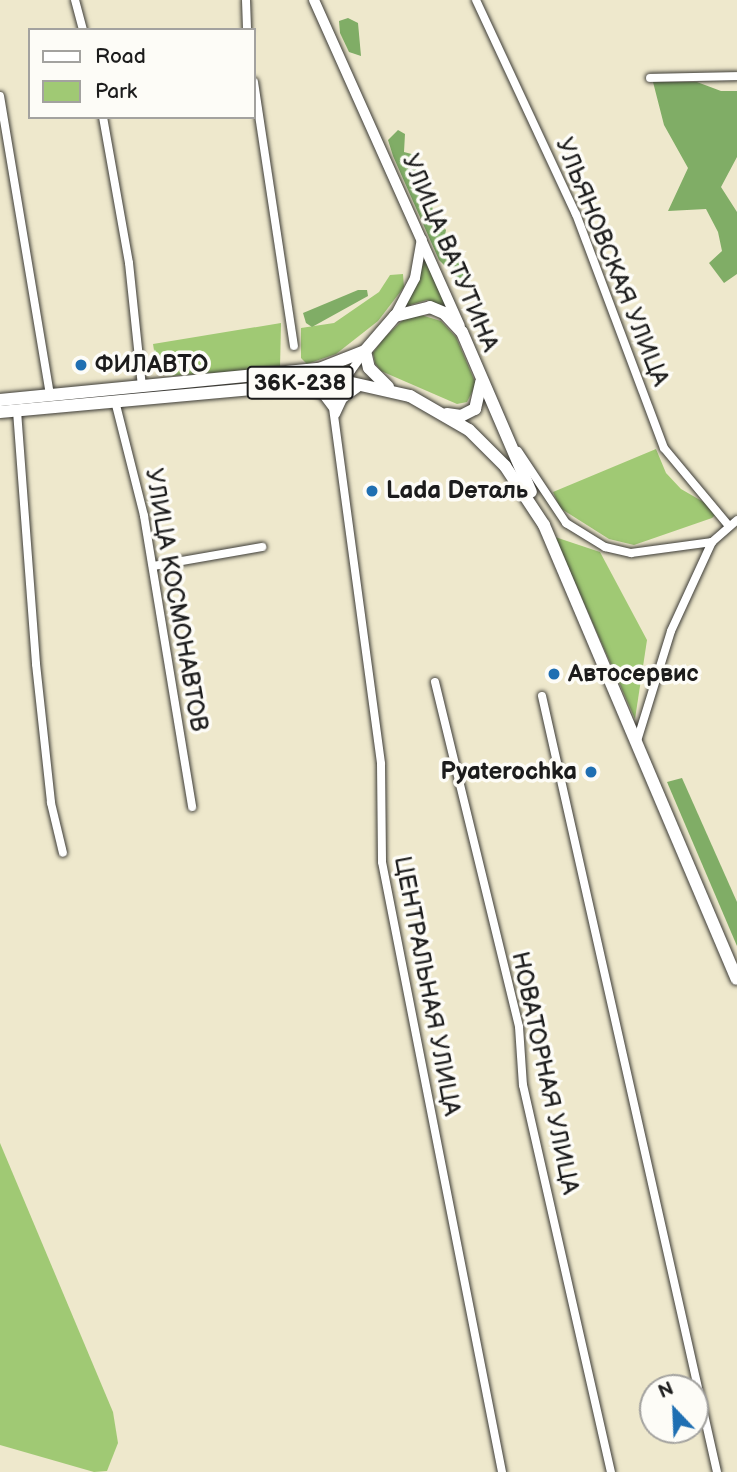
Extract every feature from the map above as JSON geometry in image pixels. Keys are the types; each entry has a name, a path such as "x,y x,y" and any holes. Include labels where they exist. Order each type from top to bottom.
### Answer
{"main road":[{"name":"УЛИЦА ВАТУТИНА","path":"314,0 423,237 544,525"},
{"path":"0,400 319,369 365,351 395,316 415,278 423,237"},
{"path":"395,316 430,307 444,313 462,332"},
{"path":"365,351 373,374 394,390"},
{"path":"447,414 461,416 475,409 482,393 481,377"},
{"name":"36К-238","path":"0,412 343,381 394,390 447,414 505,466 544,525 737,979"}],"street":[{"path":"75,0 82,28"},
{"path":"246,0 247,28"},
{"name":"УЛЬЯНОВСКАЯ УЛИЦА","path":"476,0 576,214 664,448 729,526"},
{"path":"650,78 737,76"},
{"path":"0,96 34,278 50,395"},
{"path":"256,96 293,346"},
{"path":"103,119 129,263 142,387"},
{"name":"ЦЕНТРАЛЬНАЯ УЛИЦА","path":"365,351 343,381 333,408 381,764 382,862 502,1472"},
{"path":"291,384 315,390 333,408"},
{"path":"334,420 342,399 365,384"},
{"name":"УЛИЦА КОСМОНАВТОВ","path":"115,401 131,455 153,566 192,807"},
{"path":"17,411 36,664 51,803 63,853"},
{"path":"506,437 566,523 605,547 631,553 712,542"},
{"path":"637,741 671,631 712,542 737,520"},
{"path":"153,566 262,547"},
{"name":"НОВАТОРНАЯ УЛИЦА","path":"435,682 519,1027 523,1085 611,1472"},
{"path":"542,696 717,1472"}],"green space":[{"path":"348,18 358,23 361,56 349,52 340,33 339,21"},
{"path":"653,82 697,82 721,91 737,91 737,157 721,187 737,212 737,274 724,283 709,263 722,251 718,232 706,209 668,211 688,168 664,125"},
{"path":"398,130 405,134 404,152 419,156 417,169 428,184 434,216 446,230 443,246 460,260 467,274 459,280 439,260 393,156 388,140"},
{"path":"426,257 448,308 427,300 406,306"},
{"path":"403,274 404,287 378,321 336,354 307,364 301,358 301,328 334,323 379,292 390,275"},
{"path":"358,290 367,290 368,296 312,327 306,323 303,313"},
{"path":"421,315 441,321 456,337 476,384 467,402 457,404 381,371 375,363 373,353 384,338 403,320"},
{"path":"281,323 280,368 169,376 160,372 156,363 153,344"},
{"path":"656,449 666,473 681,489 719,511 712,518 634,545 609,539 560,508 553,492"},
{"path":"555,537 600,552 647,640 635,719"},
{"path":"682,778 737,902 737,946 667,782"},
{"path":"0,1143 113,1412 118,1443 107,1471 94,1472 0,1445"}],"place":[{"name":"ФИЛАВТО","path":"81,365"},
{"name":"Lada Dеталь","path":"372,491"},
{"name":"Автосервис","path":"554,674"},
{"name":"Pyaterochka","path":"591,772"}]}
